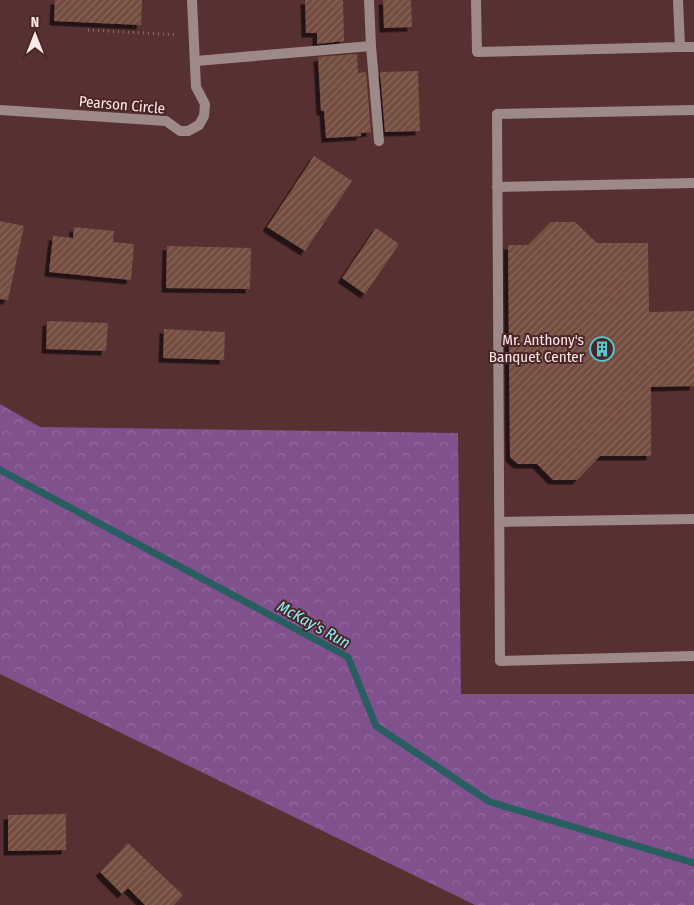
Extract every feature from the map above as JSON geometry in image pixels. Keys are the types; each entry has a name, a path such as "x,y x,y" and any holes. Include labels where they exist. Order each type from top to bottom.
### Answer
{"street":[{"name":"Pearson Circle","path":"0,110 166,121 180,131 188,131 198,125 204,116 205,104 196,87 192,0"},
{"path":"369,0 379,142"},
{"path":"476,0 477,52 694,47"},
{"path":"678,0 680,47"},
{"path":"196,62 371,46"},
{"path":"694,110 497,114 500,661 694,656"},
{"path":"497,187 694,183"},
{"path":"500,522 694,519"}],"path":[{"path":"88,30 180,35"}],"green space":[{"path":"0,404 40,427 458,433 461,694 694,694 694,905 475,905 0,674"}],"building":[{"path":"55,0 142,0 141,25 54,21"},
{"path":"305,0 343,0 344,41 317,44 317,33 306,33"},
{"path":"383,0 411,0 412,27 384,28"},
{"path":"357,54 358,73 366,72 371,132 361,133 361,136 326,138 324,111 321,111 318,57"},
{"path":"418,71 420,131 385,132 380,72"},
{"path":"314,156 352,181 305,251 267,227"},
{"path":"0,221 24,226 8,300 0,299"},
{"name":"Mr. Anthony's Banquet Center","path":"551,222 575,222 597,243 648,243 649,312 694,311 694,386 651,387 651,456 600,456 577,480 553,480 537,464 518,464 510,457 508,245 528,245"},
{"path":"74,227 114,231 113,242 134,244 131,280 49,272 53,236 73,238"},
{"path":"376,228 399,244 365,294 342,278"},
{"path":"167,246 251,248 250,289 166,288"},
{"path":"47,321 108,323 106,351 46,349"},
{"path":"164,329 225,332 224,360 163,358"},
{"path":"66,814 66,850 8,851 8,815"},
{"path":"128,843 183,895 174,905 145,905 128,888 122,894 100,872"}],"waterway":[{"name":"McKay's Run","path":"0,470 348,657 376,726 490,802 694,863"}],"place":[{"name":"Mr. Anthony's Banquet Center","path":"602,349"}]}
